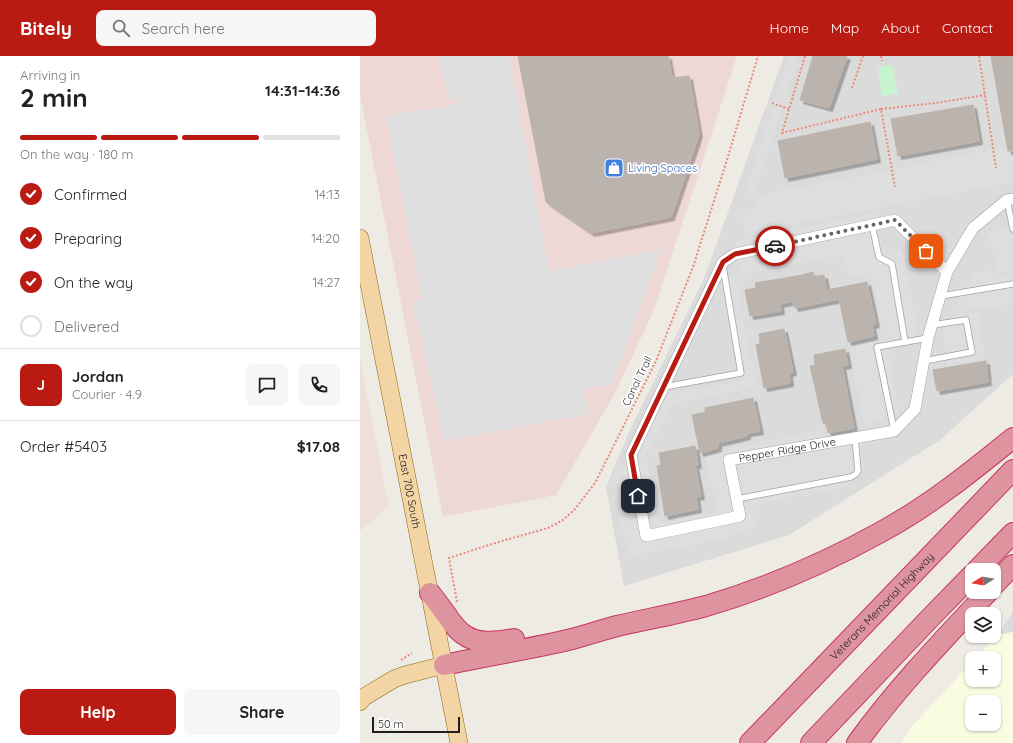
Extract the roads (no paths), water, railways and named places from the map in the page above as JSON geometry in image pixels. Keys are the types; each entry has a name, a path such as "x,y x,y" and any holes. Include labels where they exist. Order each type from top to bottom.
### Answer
{"highway":[{"path":"444,665 570,639 617,626 689,610 736,596 788,577 838,555 882,532 928,503 963,478 1013,438"},
{"name":"Veterans Memorial Highway","path":"750,743 1013,470"},
{"path":"984,563 1013,533"},
{"path":"1001,577 1013,564"},
{"path":"811,743 965,582"},
{"path":"430,593 461,633 468,638 480,641 506,641 574,627 617,626"},
{"path":"857,743 908,680 982,599"}],"main road":[{"name":"East 700 South","path":"360,238 459,743"},
{"path":"360,702 364,697 394,679 444,665"}],"street":[{"path":"894,431 915,409 928,338 947,272 973,228 1010,199"},
{"path":"723,262 735,254 895,220 947,272"},
{"name":"Pepper Ridge Drive","path":"723,262 631,455 646,536 740,516 729,460 894,431"}],"lane":[{"path":"1010,199 1013,229"},
{"path":"872,225 879,257 892,264 905,342"},
{"path":"664,387 741,373 723,262"},
{"path":"941,296 1013,284"},
{"path":"924,361 972,352 966,320 932,325"},
{"path":"894,431 877,347 928,338"},
{"path":"737,499 851,477 858,471 855,438"}],"place":[{"name":"Living Spaces","path":"614,168"}]}
